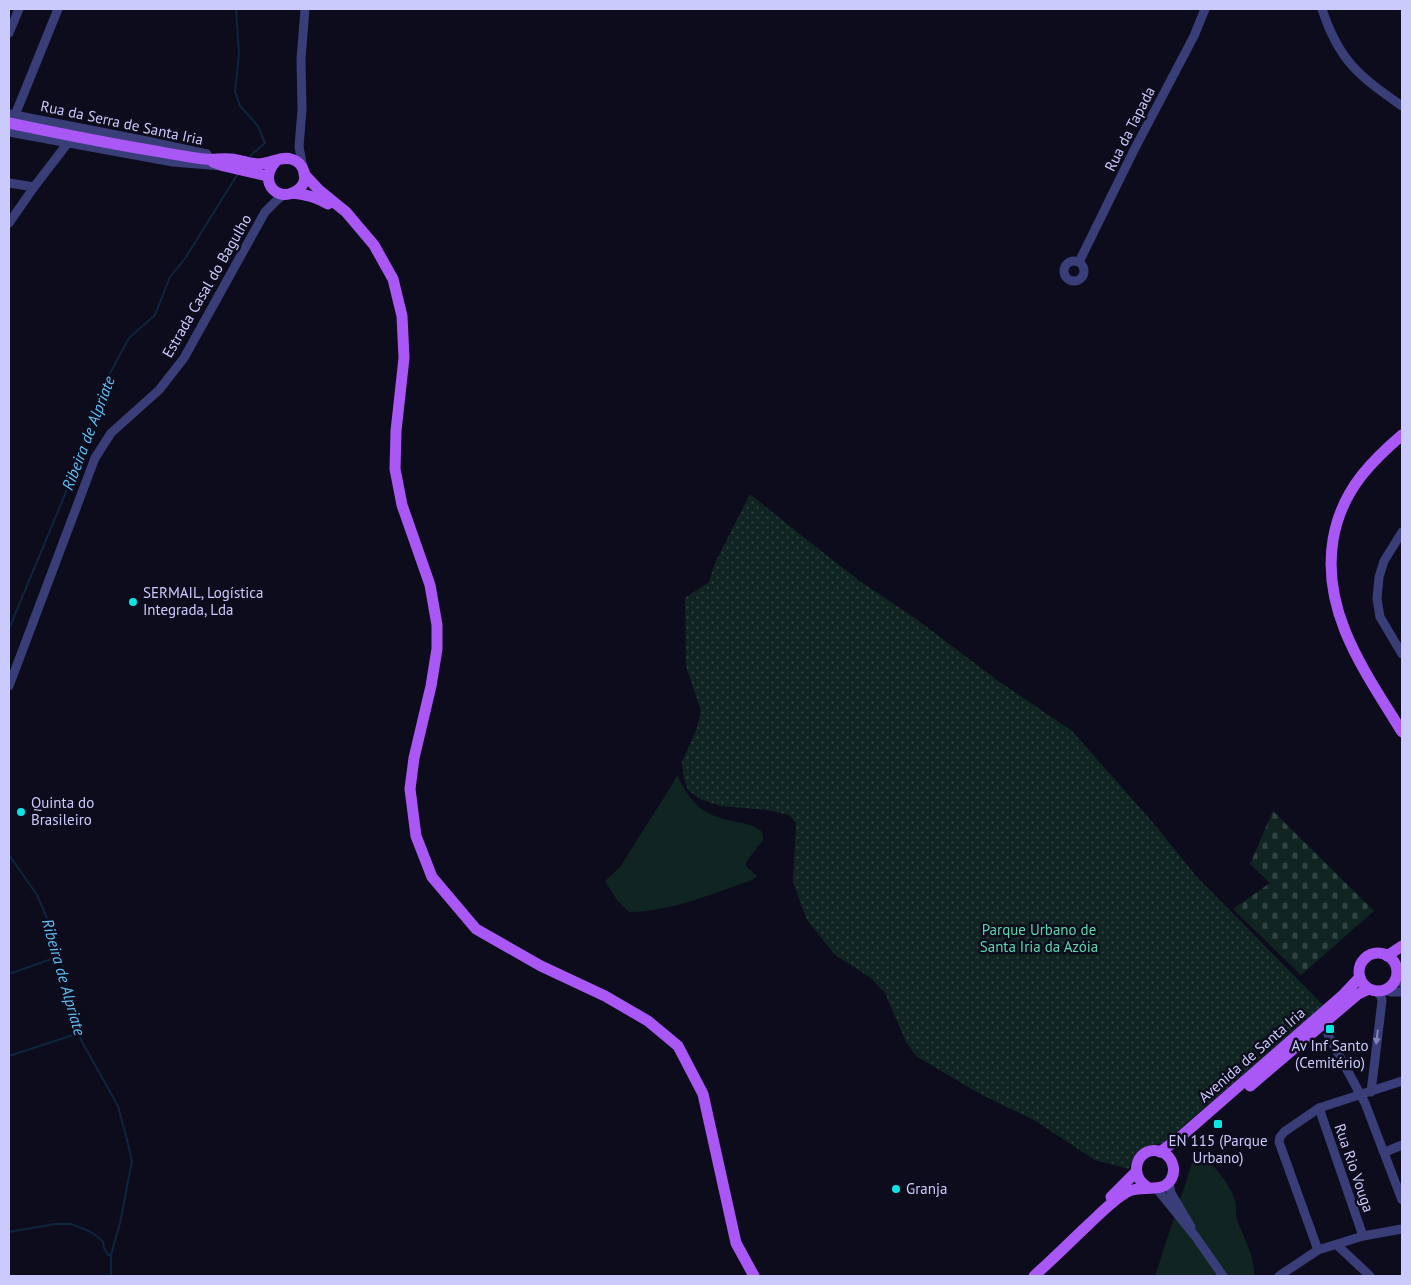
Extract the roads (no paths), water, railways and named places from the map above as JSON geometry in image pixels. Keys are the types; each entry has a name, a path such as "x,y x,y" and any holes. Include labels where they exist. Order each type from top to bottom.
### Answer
{"main road":[{"path":"11,118 137,148 227,163 258,164 280,159 293,159 319,190 362,229 384,260 399,299 404,333 404,358 396,431 395,469 402,505 430,585 437,625 431,686 414,758 410,789 416,836 432,876 476,929 542,966 605,996 648,1021 678,1046 703,1094 736,1243 754,1276"},
{"path":"269,181 270,168 280,159"},
{"path":"227,163 269,181 279,193 305,194 317,198 345,214 379,263 387,282 397,317 398,358 389,452 390,470 396,506 425,586 431,624 431,648 407,763 407,804 414,845 432,886 453,915 479,938 543,975 609,1002 653,1027 683,1065 698,1100 726,1233 749,1276"},
{"path":"288,194 302,186 303,171"},
{"path":"1402,434 1375,460 1350,493 1340,511 1334,532 1330,562 1332,587 1338,614 1360,662 1402,732"},
{"path":"1387,956 1402,946"},
{"path":"1398,975 1393,960 1380,953 1366,958 1359,970 1363,984 1376,990 1390,987 1398,975 1402,954"},
{"name":"Avenida de Santa Iria","path":"1160,1152 1178,1139 1351,988 1360,978"},
{"name":"Avenida de Santa Iria","path":"1171,1161 1182,1144 1358,994 1376,990"},
{"path":"1034,1276 1121,1196 1137,1188 1153,1188 1164,1186 1169,1182 1174,1168 1171,1161 1167,1155 1153,1151 1146,1153 1140,1158 1136,1172 1138,1179 1143,1184 1153,1188"},
{"path":"1026,1276 1136,1172"}],"street":[{"path":"9,33 19,9"},
{"path":"11,118 58,9"},
{"path":"303,171 299,137 302,109 300,59 305,9"},
{"name":"Rua da Tapada","path":"1079,262 1206,9"},
{"path":"1322,9 1332,36 1341,53 1356,71 1402,106"},
{"name":"Rua da Serra de Santa Iria","path":"11,118 147,141 227,163"},
{"name":"Rua da Serra de Santa Iria","path":"9,132 173,162 227,163"},
{"path":"280,159 292,151 299,137"},
{"path":"9,223 67,144"},
{"name":"Estrada Casal do Bagulho","path":"9,686 95,458 111,433 159,390 184,358 265,212 269,202 269,181"},
{"path":"9,183 34,187"},
{"name":"Estrada Casal do Bagulho","path":"265,212 278,199 288,194"},
{"path":"1402,532 1384,561 1379,577 1376,599 1380,617 1402,654"},
{"path":"1376,990 1402,992"},
{"path":"1371,1092 1382,1001 1376,990"},
{"path":"1328,1035 1361,1095 1402,1199"},
{"path":"1318,1250 1279,1142 1280,1137 1284,1132 1320,1108 1402,1081"},
{"name":"Rua Rio Vouga","path":"1320,1108 1363,1236"},
{"path":"1385,1152 1402,1145"},
{"path":"1169,1182 1171,1193 1195,1236 1223,1276"},
{"path":"1153,1188 1195,1236"},
{"path":"1286,1274 1318,1250 1363,1236 1402,1229"},
{"path":"1337,1245 1370,1276"}],"waterway":[{"name":"Ribeira de Alpriate","path":"236,9 239,54 235,91 240,106 258,126 265,143 251,155"},
{"name":"Ribeira de Alpriate","path":"9,629 78,463 102,388 129,338 155,315 170,277 186,257 237,175"},
{"name":"Ribeira de Alpriate","path":"9,855 37,895 53,932 64,970 69,1004 81,1040 118,1106 127,1140 132,1161 120,1223 111,1255 111,1276"},
{"path":"9,974 60,956"},
{"path":"9,1056 79,1033"},
{"path":"9,1232 55,1224 71,1224 89,1231 98,1237 103,1242 108,1255 111,1255"}],"place":[{"name":"SERMAIL, Logística Integrada, Lda","path":"133,602"},
{"name":"Quinta do Brasileiro","path":"21,812"},
{"name":"Av Inf Santo (Cemitério)","path":"1330,1029"},
{"name":"EN 115 (Parque Urbano)","path":"1218,1124"},
{"name":"Granja","path":"896,1189"}],"park label":[{"name":"Parque Urbano de Santa Iria da Azóia","path":"1039,938"}]}
